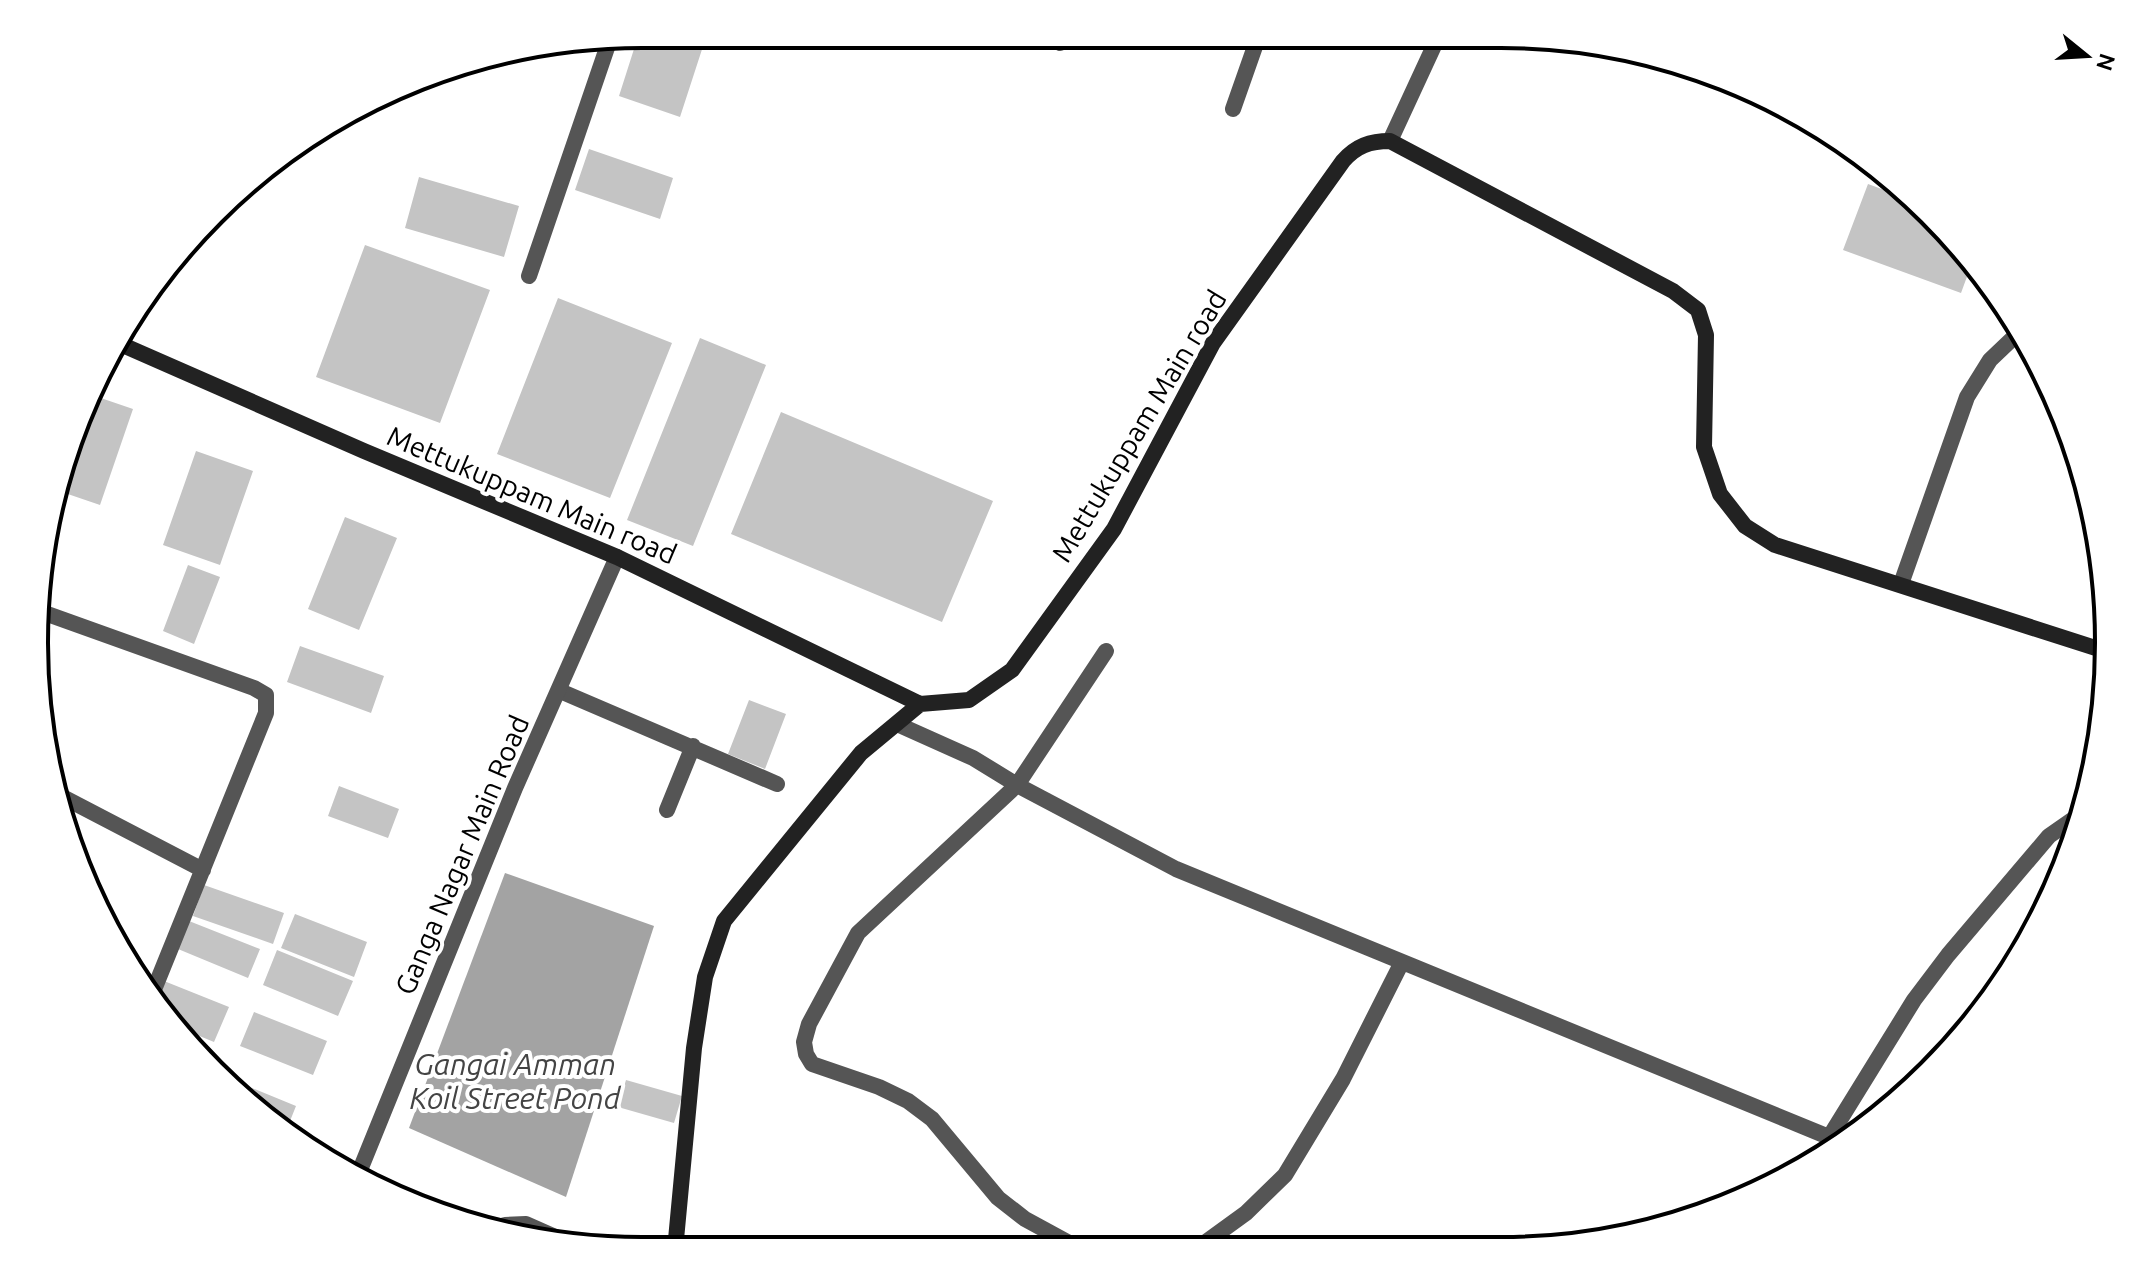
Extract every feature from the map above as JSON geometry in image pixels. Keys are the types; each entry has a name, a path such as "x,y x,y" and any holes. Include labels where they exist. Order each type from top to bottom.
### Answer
{"main road":[{"name":"Mettukuppam Main road","path":"127,347 617,557 920,704 969,700 1012,670 1114,529 1213,343 1353,150 1377,141 1390,141"},
{"path":"1390,141 1673,291 1698,310 1706,335 1704,447 1720,494 1745,526 1775,545 2095,648"},
{"path":"676,1237 696,1034 705,977 724,921 861,753 920,704"}],"street":[{"path":"1233,109 1254,48"},
{"path":"1390,141 1433,48"},
{"path":"529,276 607,49"},
{"path":"1901,584 1967,397 1990,360 2012,340"},
{"name":"Ganga Nagar Main Road","path":"362,1166 515,788 617,557"},
{"path":"49,614 266,695 266,713 203,870 154,981"},
{"path":"1058,1237 1025,1219 998,1198 932,1119 908,1101 879,1087 812,1064 804,1042 809,1024 858,933 1017,785 1106,651"},
{"path":"560,691 777,784"},
{"path":"897,724 973,758 1017,785 1176,869 1831,1137"},
{"path":"667,810 693,746"},
{"path":"69,800 203,870"},
{"path":"1841,1129 1914,1000 2049,836 2066,824"},
{"path":"1213,1237 1246,1213 1285,1175 1343,1079 1402,962"}],"water":[{"name":"Gangai Amman Koil Street Pond","path":"505,873 654,926 566,1197 409,1128"}],"building":[{"path":"631,48 702,48 680,117 619,96 634,49"},
{"path":"589,149 673,178 660,219 575,190"},
{"path":"419,177 519,206 504,257 405,228"},
{"path":"1868,184 1885,190 1921,222 1967,276 1961,293 1843,250"},
{"path":"365,245 490,290 440,423 316,377"},
{"path":"558,298 672,343 610,498 497,454"},
{"path":"700,338 766,365 693,546 627,520"},
{"path":"101,398 133,409 100,505 67,494"},
{"path":"781,412 993,501 942,622 731,534"},
{"path":"196,451 253,471 220,565 163,545"},
{"path":"345,517 397,538 359,630 308,609"},
{"path":"188,565 220,577 194,644 163,631"},
{"path":"300,646 384,676 371,713 287,682"},
{"path":"749,700 786,714 765,769 728,754"},
{"path":"339,786 399,809 388,838 328,816"},
{"path":"204,885 284,913 273,944 193,916"},
{"path":"295,914 367,942 354,977 281,948"},
{"path":"189,921 260,949 248,978 178,949"},
{"path":"277,950 353,981 338,1016 263,985"},
{"path":"164,981 229,1007 214,1042 197,1035 161,990"},
{"path":"254,1012 327,1041 313,1075 240,1046"},
{"path":"626,1080 682,1096 674,1123 618,1107"},
{"path":"248,1086 296,1106 290,1121"}]}
